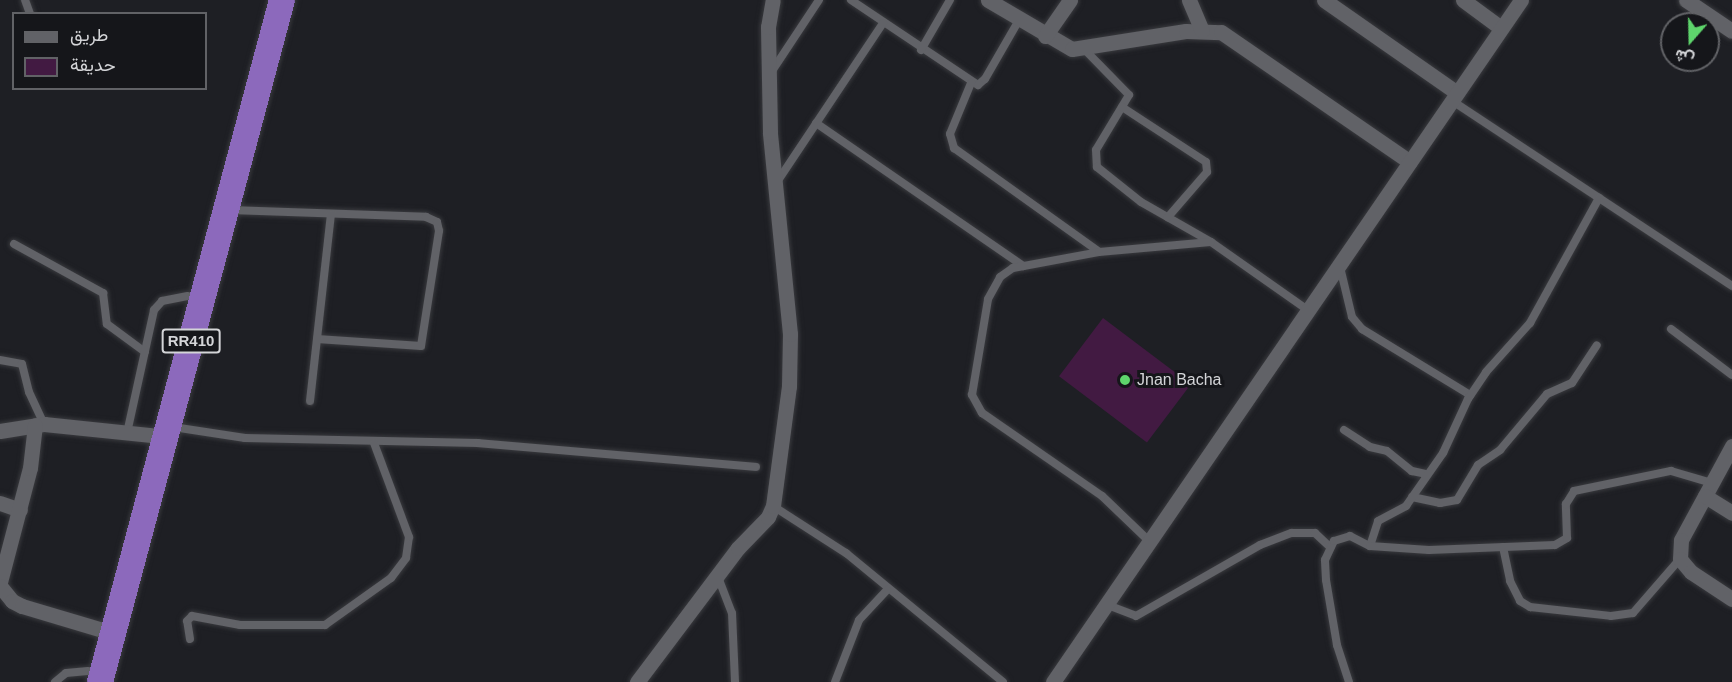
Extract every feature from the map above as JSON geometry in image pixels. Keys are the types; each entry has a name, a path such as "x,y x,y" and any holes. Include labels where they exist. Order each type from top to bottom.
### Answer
{"highway":[{"name":"RR410","path":"91,678 99,629 148,431 188,296 266,0"},
{"name":"RR410","path":"91,678 148,431 226,210 282,0"}],"street":[{"path":"637,682 738,549 768,517 773,506 789,386 790,334 774,186 768,27 773,0"},
{"path":"987,0 1072,50 1085,50 1202,30 1233,39 1410,162"},
{"path":"1045,36 1070,0"},
{"path":"1189,0 1202,30"},
{"path":"1324,0 1454,96"},
{"path":"1463,0 1501,28"},
{"path":"1053,682 1340,267 1521,0"},
{"path":"1686,0 1732,32"},
{"path":"39,424 20,510 0,584 12,602 99,629"},
{"path":"0,431 39,424 148,431"},
{"path":"1730,455 1681,540 1680,559 1690,572 1732,599"},
{"path":"1709,489 1732,513"},
{"path":"0,503 20,510"}],"lane":[{"path":"769,76 819,0"},
{"path":"851,0 971,83 981,85 1019,20"},
{"path":"921,50 950,0"},
{"path":"774,186 883,23"},
{"path":"1085,50 1101,70 1128,91 1122,106 1102,138 1094,162 1141,202 1211,242 1309,311"},
{"path":"971,83 950,134 954,148 1098,252"},
{"path":"1454,96 1599,198 1732,286"},
{"path":"1122,106 1206,162 1207,172 1168,218"},
{"path":"816,123 1023,266"},
{"path":"1370,546 1378,521 1406,506 1426,474 1443,453 1470,396 1530,322 1599,198"},
{"path":"226,210 426,217 437,222 440,231 421,346 317,339"},
{"path":"310,401 331,214"},
{"path":"1149,541 1102,496 982,413 972,395 992,288 1004,272 1023,266 1098,252 1211,242"},
{"path":"14,244 102,293 107,324 144,352"},
{"path":"1340,267 1352,317 1362,329 1470,396"},
{"path":"188,296 162,301 154,310 144,352 148,431 244,438 374,443 478,443 756,467"},
{"path":"1671,330 1732,375"},
{"path":"1412,498 1440,503 1457,500 1478,465 1500,450 1547,394 1572,383 1597,345"},
{"path":"0,360 22,364 39,424"},
{"path":"1344,430 1370,447 1387,451 1412,471 1426,474"},
{"path":"190,639 187,621 192,616 240,625 325,625 391,578 405,558 409,537 374,443"},
{"path":"1349,682 1329,603 1325,560 1334,540 1350,536 1370,546 1429,550 1564,542 1566,504 1574,490 1671,471 1709,489"},
{"path":"773,506 833,543 887,590 1003,682"},
{"path":"1105,604 1130,616 1142,614 1260,545 1292,533 1315,533 1330,547"},
{"path":"1503,547 1509,581 1520,601 1530,607 1611,616 1633,613 1680,559"},
{"path":"718,577 732,613 735,682"},
{"path":"835,682 859,620 887,590"},
{"path":"55,682 66,673 91,678"}],"green space":[{"name":"Jnan Bacha","path":"1103,318 1191,384 1147,443 1059,376"}],"place":[{"name":"Jnan Bacha","path":"1125,380"}]}
